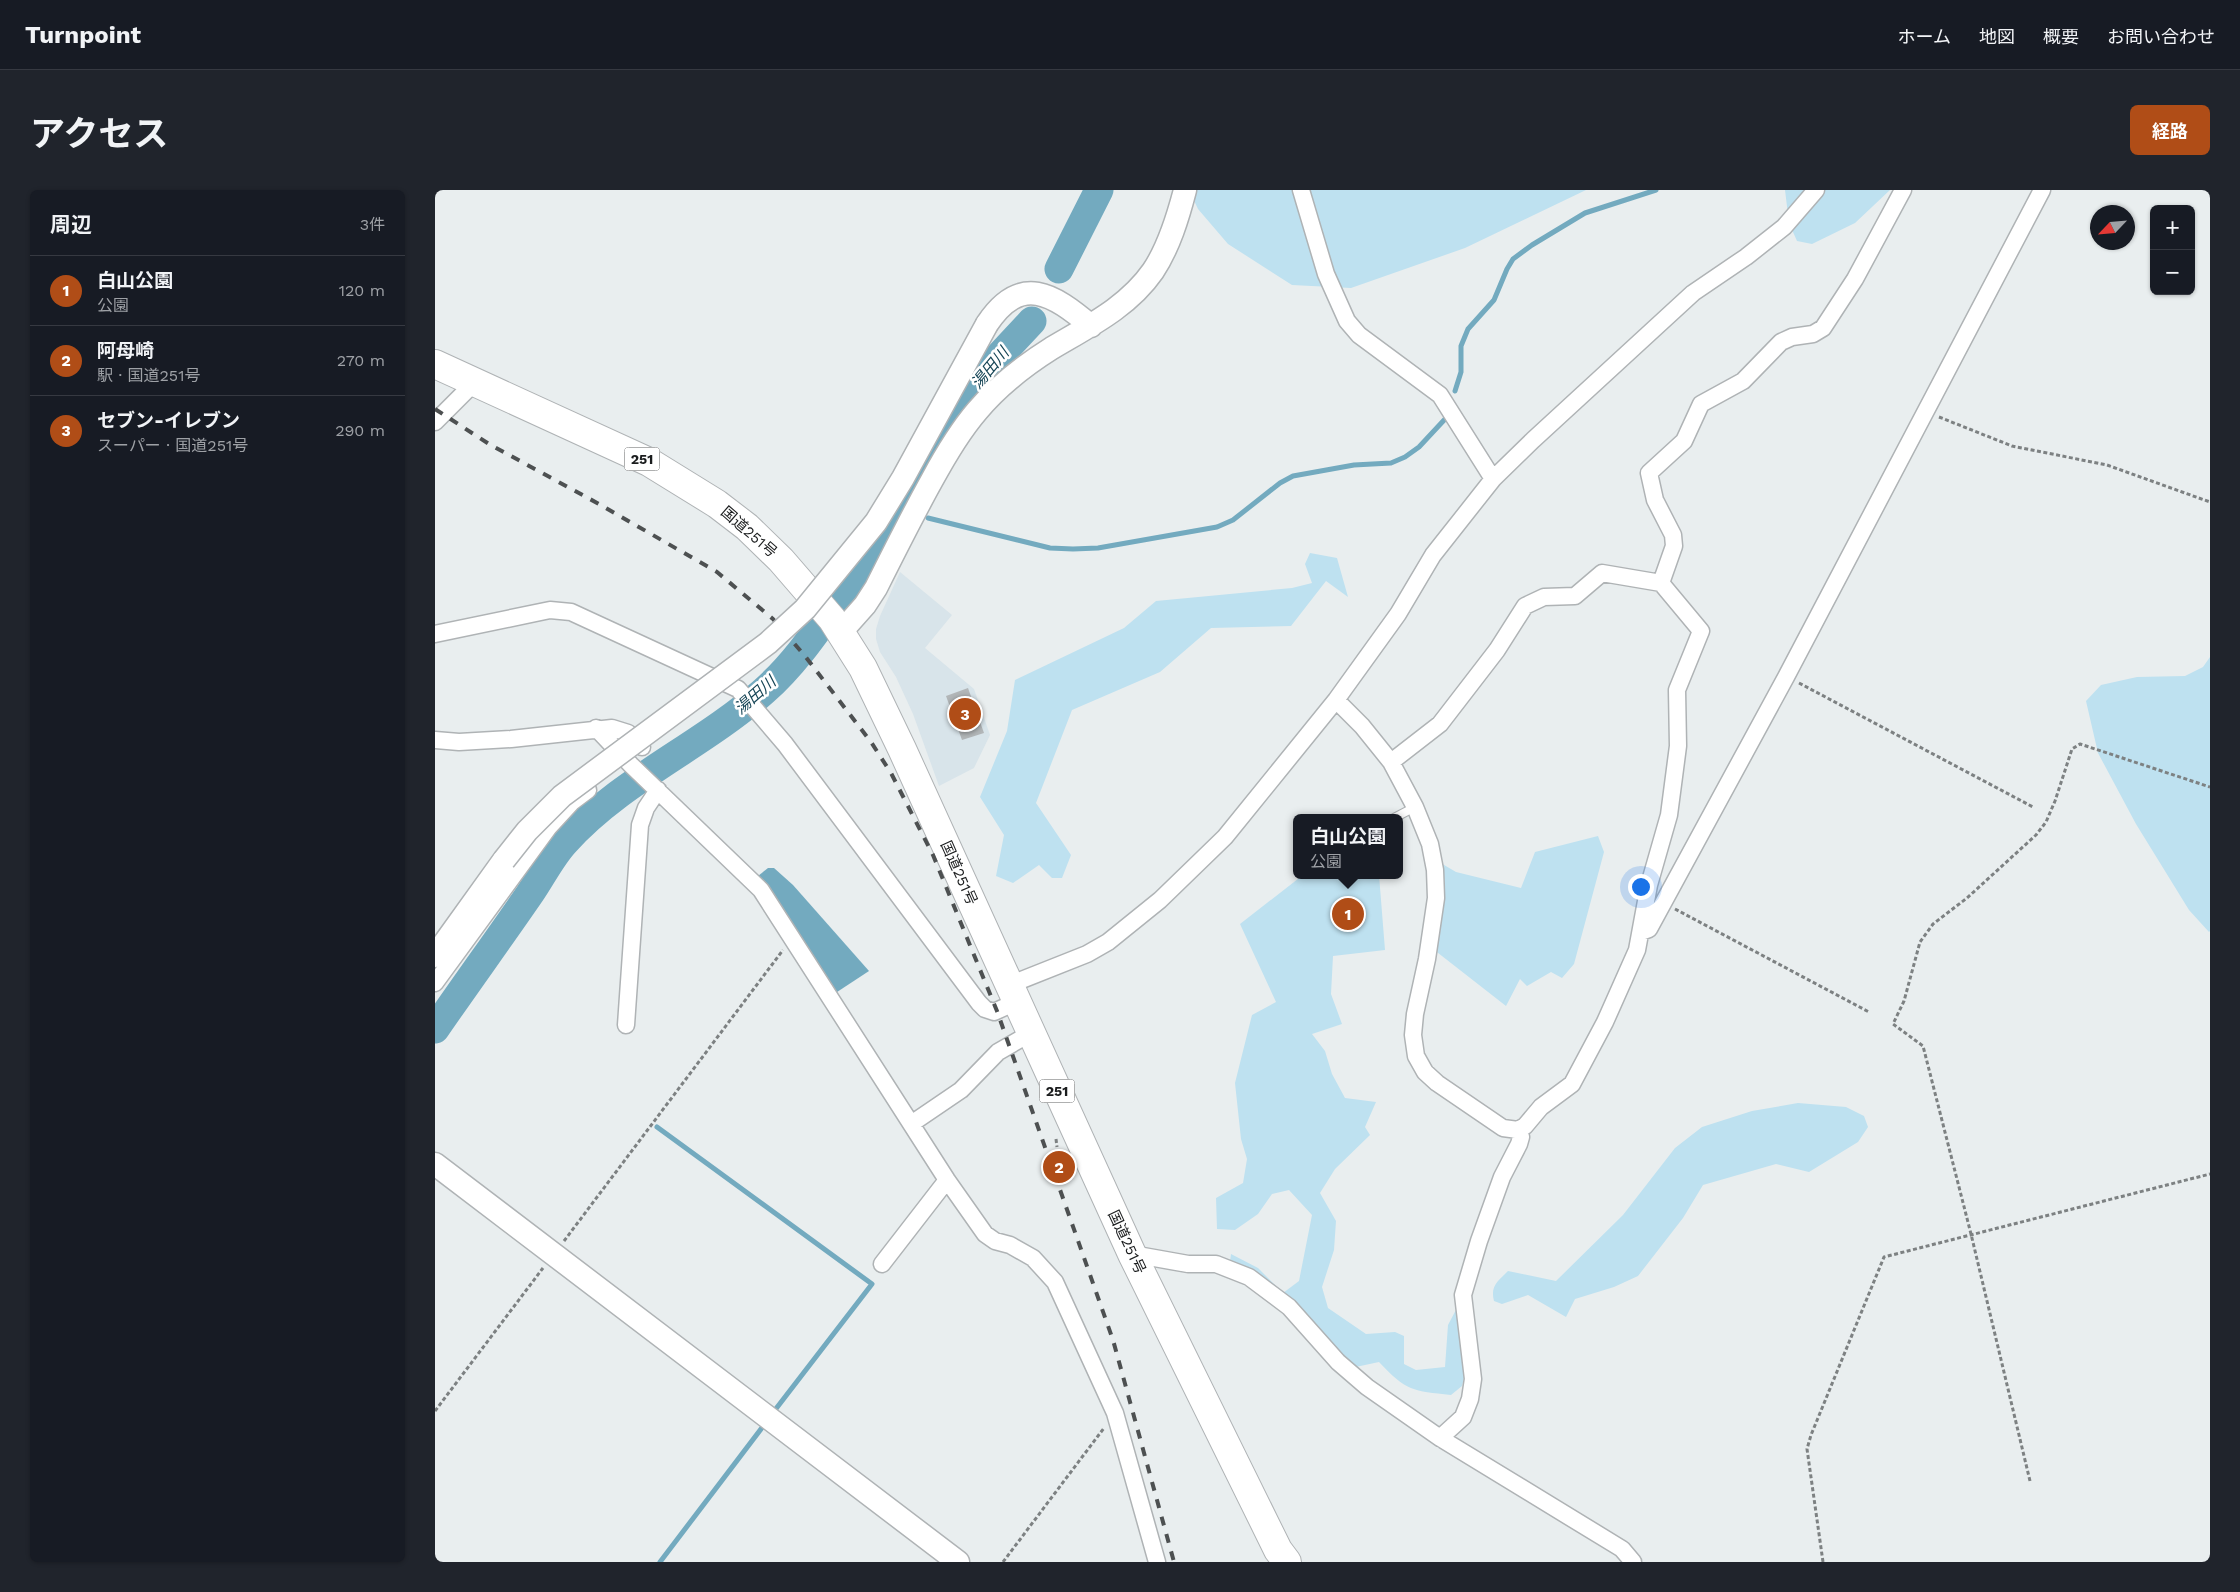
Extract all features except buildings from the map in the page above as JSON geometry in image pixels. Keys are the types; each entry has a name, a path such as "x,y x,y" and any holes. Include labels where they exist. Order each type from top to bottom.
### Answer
{"highway":[{"name":"国道251号","path":"435,364 649,462 687,484 747,527 781,560 830,618 863,668 903,749 1132,1254 1278,1550 1287,1562"}],"street":[{"path":"830,618 865,605 876,588 951,447 977,410 1010,379 1033,361 1091,326 1124,303 1153,271 1166,248 1185,190"},
{"path":"1301,190 1326,274 1347,321 1359,335 1440,395 1493,480"},
{"path":"435,634 550,610 571,612 734,686 755,707 979,1003 985,1009 994,1012 1013,994 1108,942 1160,900 1225,837 1336,700 1399,614 1433,555 1493,480 1533,440 1693,293 1747,257 1784,227 1816,190"},
{"path":"1661,583 1674,546 1673,535 1655,500 1649,473 1683,441 1701,404 1743,381 1781,342 1792,337 1813,334 1823,328 1855,280 1903,190"},
{"path":"1641,932 1649,928 1786,676 2042,190"},
{"path":"435,956 527,831 562,796 767,643 805,609 876,522 903,478 987,324 996,311 1008,300 1023,294 1039,292 1066,305 1091,326"},
{"path":"435,422 475,382"},
{"path":"1336,700 1362,726 1391,762 1415,807 1430,844 1435,870 1436,898 1427,959 1415,1014 1413,1035 1416,1056 1425,1072 1437,1083 1503,1128 1518,1130 1525,1126 1541,1107 1572,1084 1605,1022 1637,950 1649,885 1669,815 1678,746 1677,690 1701,631 1661,583 1602,573 1575,596 1544,597 1525,606 1497,650 1440,724 1391,762"},
{"path":"435,983 549,826 572,802 629,763 643,748 734,686"},
{"path":"435,740 459,742 511,739 596,728 612,728 628,733 643,748"},
{"path":"596,728 629,763 761,890 947,1180 985,1234 995,1241 1010,1245 1033,1258 1055,1282 1115,1413 1157,1562"},
{"path":"626,1025 640,825 655,787"},
{"path":"911,1124 961,1090 998,1052 1031,1034"},
{"path":"1440,1438 1463,1417 1470,1399 1473,1379 1463,1295 1479,1241 1502,1177 1519,1144 1521,1137 1518,1130"},
{"path":"435,1164 958,1562"},
{"path":"882,1264 947,1180"},
{"path":"1132,1254 1188,1264 1216,1264 1249,1277 1289,1307 1338,1362 1367,1387 1440,1438 1623,1549 1633,1562"}],"lane":[{"path":"1402,814 1415,807"}],"path":[{"path":"1924,411 2012,446 2107,465 2210,502"},
{"path":"1786,676 2033,807"},
{"path":"2031,1481 1923,1046 1893,1024 1904,1001 1920,942 1933,924 1967,898 2036,835 2046,822 2072,749 2076,745 2080,744 2210,787"},
{"path":"1663,903 1869,1012"},
{"path":"435,1410 791,939"},
{"path":"1823,1562 1807,1449 1884,1257 2210,1174"},
{"path":"1003,1562 1115,1413"}],"shaded area":[{"path":"1189,190 1586,190 1465,248 1351,288 1292,285 1228,244 1198,209"},
{"path":"1785,190 1890,190 1855,223 1812,244 1797,241 1789,223"},
{"path":"1310,553 1337,558 1348,597 1326,581 1291,626 1211,628 1160,672 1072,710 1036,803 1071,855 1062,878 1052,878 1039,865 1013,883 996,876 1004,835 980,797 1007,731 1015,680 1124,628 1156,601 1292,588 1312,583 1305,564"},
{"path":"900,572 952,615 925,648 974,689 990,735 974,768 939,786 913,714 896,677 880,652 876,639 876,629 880,616"},
{"path":"2210,657 2209,932 2189,910 2136,824 2098,753 2086,701 2101,685 2137,677 2185,676 2203,667"},
{"path":"1598,836 1604,852 1574,964 1562,978 1551,972 1527,986 1520,979 1506,1006 1433,949 1439,862 1456,872 1521,888 1535,852"},
{"path":"768,868 774,868 793,885 869,971 834,994 758,876"},
{"path":"1298,879 1379,879 1385,950 1333,956 1331,994 1342,1024 1312,1034 1325,1051 1332,1074 1345,1098 1376,1102 1365,1127 1370,1135 1335,1169 1320,1193 1336,1221 1334,1250 1322,1287 1328,1308 1366,1334 1395,1332 1404,1336 1404,1364 1416,1370 1445,1367 1448,1325 1458,1306 1466,1370 1462,1386 1451,1395 1411,1388 1396,1379 1379,1362 1351,1368 1230,1262 1231,1254 1258,1268 1283,1293 1299,1281 1312,1215 1289,1190 1272,1194 1258,1214 1235,1230 1217,1229 1216,1198 1243,1183 1247,1159 1241,1139 1235,1083 1252,1015 1276,1002 1240,924"},
{"path":"1798,1103 1846,1107 1864,1116 1868,1127 1858,1142 1809,1172 1776,1164 1703,1185 1683,1218 1638,1276 1614,1287 1575,1299 1566,1317 1528,1295 1502,1304 1494,1301 1494,1288 1508,1271 1556,1281 1623,1215 1675,1148 1702,1127 1752,1111"}],"waterway":[{"name":"湯田川","path":"1059,269 1099,190"},
{"path":"1455,391 1461,372 1461,346 1468,329 1494,300 1513,259 1532,245 1585,213 1656,190"},
{"name":"湯田川","path":"435,1029 565,842 587,820 636,781 740,711 764,691 794,660 870,558 977,380 1032,321"},
{"path":"928,518 1050,548 1073,549 1098,548 1217,527 1233,520 1280,483 1293,476 1354,465 1391,463 1405,457 1419,447 1446,418"},
{"path":"657,1127 872,1284 775,1410"},
{"path":"660,1562 764,1425"}],"railway":[{"path":"435,409 489,444 599,504 717,572 773,619 805,656 871,742 891,773 933,855 997,1011 1113,1340 1174,1562"}],"place":[{"name":"セブン-イレブン","path":"965,714"},
{"name":"白山公園","path":"1348,914"},
{"name":"阿母崎","path":"1059,1167"}]}
